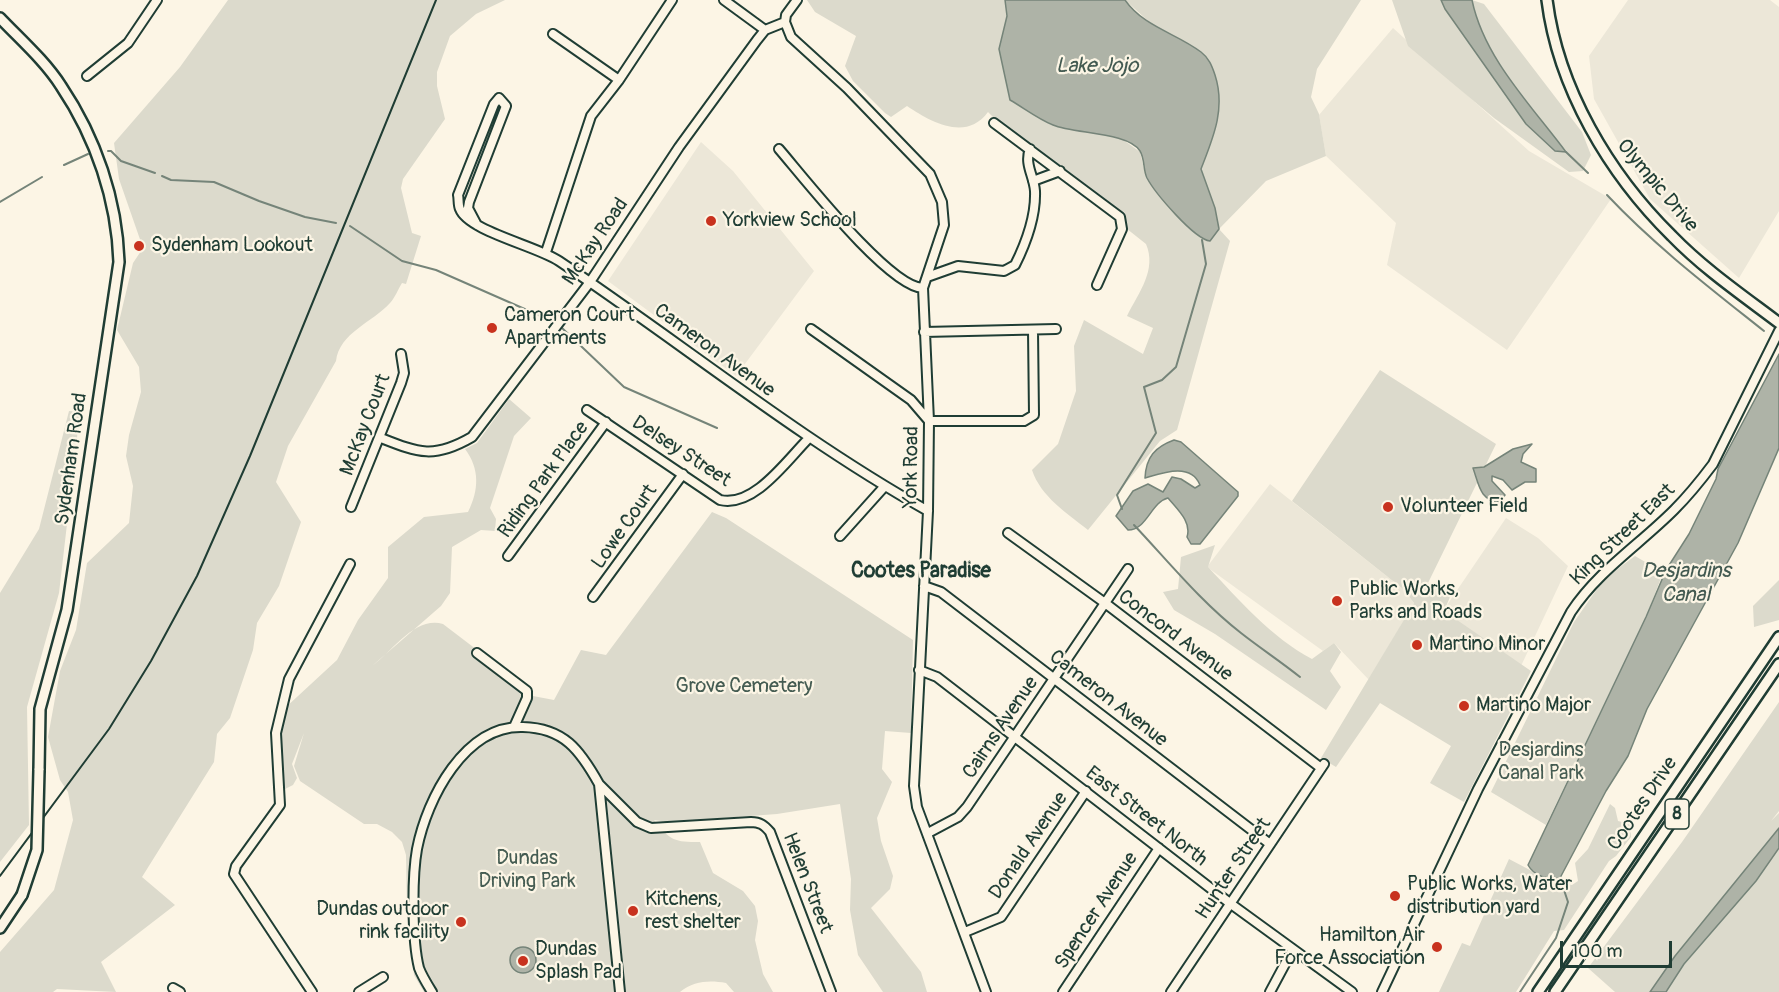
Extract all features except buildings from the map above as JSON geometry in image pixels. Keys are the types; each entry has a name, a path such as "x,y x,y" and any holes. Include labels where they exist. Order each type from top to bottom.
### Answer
{"main road":[{"name":"Olympic Drive","path":"1547,0 1562,62 1580,107 1601,147 1623,180 1672,236 1710,271 1779,323"},
{"name":"Sydenham Road","path":"0,18 60,84 78,112 99,159 118,231 119,262 68,610 40,709 37,850 22,895 0,928"},
{"name":"Cootes Drive","path":"1538,992 1779,637"},
{"name":"Cootes Drive","path":"1555,992 1779,664"}],"street":[{"path":"87,76 128,43 157,0"},
{"path":"546,252 591,116 619,80 670,3 661,0"},
{"path":"724,0 765,30 785,22 789,9 797,0"},
{"name":"York Road","path":"785,22 790,37 847,88 930,174 937,184 942,202 944,225 923,288 929,421 928,511 914,786 917,807 986,992"},
{"name":"McKay Road","path":"381,438 407,448 429,452 451,449 472,437 590,282 679,147 765,30"},
{"path":"553,34 619,80"},
{"path":"499,98 506,106 469,202 468,208 477,225 460,209 458,195 494,104 499,98"},
{"path":"994,123 1114,211 1123,222 1097,285"},
{"path":"779,149 867,249 896,276 915,287 923,288"},
{"path":"927,277 958,267 1004,271 1015,265 1030,228 1035,192 1026,158 1030,149"},
{"path":"1033,182 1048,173 1060,171"},
{"name":"Cameron Avenue","path":"477,225 546,252 809,438 928,511"},
{"path":"811,329 911,399 929,421 1024,420 1034,415 1033,331"},
{"path":"924,332 1056,329"},
{"name":"King Street East","path":"1382,992 1478,789 1571,612 1583,594 1614,562 1675,509 1707,472 1779,330"},
{"name":"McKay Court","path":"351,507 381,438 404,374 401,354"},
{"name":"Delsey Street","path":"587,410 720,500 732,503 753,495 809,438"},
{"name":"Riding Park Place","path":"508,556 606,422"},
{"name":"Lowe Court","path":"593,597 683,474"},
{"path":"840,536 884,486"},
{"name":"Concord Avenue","path":"1008,533 1322,766"},
{"path":"312,992 234,874 236,866 280,805 276,732 289,679 350,564"},
{"name":"Cairns Avenue","path":"928,833 958,817 1015,738 1128,568"},
{"name":"Cameron Avenue","path":"924,586 941,592 1270,844"},
{"path":"477,653 527,691 527,698 513,727"},
{"name":"East Street North","path":"919,670 937,677 1231,904 1352,992"},
{"path":"432,992 420,968 418,956 415,893 417,849 424,825 438,792 467,748 498,730 513,727 548,729 561,736 588,765 598,784 620,992"},
{"name":"Hunter Street","path":"1172,992 1322,766"},
{"name":"Helen Street","path":"598,784 637,822 654,828 751,822 759,822 765,826 770,832 831,992"},
{"name":"Donald Avenue","path":"965,932 1001,917 1086,791"},
{"name":"Spencer Avenue","path":"1063,992 1158,848"},
{"path":"1270,992 1293,949"},
{"path":"358,992 383,977"}],"shaded area":[{"path":"1628,0 1770,0 1779,7 1779,211 1739,278 1650,199 1594,99 1589,56"},
{"path":"1393,28 1529,151 1611,199 1507,350 1387,265 1396,223 1326,156 1319,115"},
{"name":"Yorkview School","path":"701,142 733,171 814,271 736,376 608,281"},
{"path":"1270,484 1403,589 1414,603 1369,680 1334,643 1323,651 1207,567"},
{"path":"1506,518 1538,538 1568,566 1521,666 1443,611"}],"green space":[{"path":"228,0 505,0 476,14 450,36 437,72 437,86 445,119 403,179 401,188 412,233 421,236 406,284 402,283 390,303 343,343 336,361 288,446 276,482 301,522 279,586 257,623 253,650 230,718 217,734 214,762 142,877 175,905 101,962 116,992 57,989 53,992 0,992 0,952 54,890 73,820 68,792 60,780 48,737 60,671 76,630 87,563 129,523 133,486 126,456 129,435 141,392 139,367 117,330 133,263 143,248 119,179 114,143 180,67"},
{"path":"807,0 1005,0 1007,16 999,49 1140,152 1146,177 1174,212 1201,169 1200,51 1157,29 1125,0 1361,0 1317,69 1311,97 1319,114 1326,156 1266,181 1219,229 1230,241 1177,430 1160,441 1088,530 1048,496 1036,480 1032,470 1058,444 1076,391 1074,346 1084,320 1143,354 1153,328 1127,316 1148,272 1149,254 1146,244 1020,144 988,112 979,121 959,128 937,123 907,106 891,117 885,113 853,81 845,66 856,36 815,12"},
{"path":"1392,0 1441,0 1526,124 1565,151 1498,61 1478,21 1472,0 1484,4 1582,132 1591,155 1583,171 1569,172 1494,118 1408,46"},
{"path":"1380,370 1496,444 1428,583 1450,597 1444,611 1531,671 1464,802 1430,783 1451,746 1380,703 1336,767 1321,758 1414,603 1403,589 1292,501"},
{"path":"509,399 531,418 514,436 490,508 496,519 495,531 481,530 452,547 450,593 441,606 413,631 423,625 443,624 527,688 530,701 533,696 554,700 581,650 606,655 712,512 726,518 913,640 911,733 885,731 882,769 892,782 877,818 881,841 893,876 890,889 871,908 921,972 927,992 883,992 858,955 850,910 851,879 840,804 777,814 668,822 654,820 674,839 684,842 700,842 713,873 743,891 755,906 758,921 755,940 763,974 773,992 734,992 726,983 702,982 680,992 424,992 414,975 407,910 406,855 402,842 392,832 377,824 364,824 300,781 294,766 304,733 292,764 297,778 293,785 285,789 279,757 285,708 337,660 358,620 388,578 388,547 424,517 468,512 476,488 476,480 473,464 465,449 477,443"},
{"path":"69,411 80,412 59,593 27,707 29,825 0,862 0,593 39,529"},
{"path":"1215,545 1208,567 1270,629 1312,659 1334,643 1341,652 1330,671 1341,687 1326,710 1215,634 1174,610 1163,592 1178,589 1181,557"},
{"name":"Desjardins Canal Park","path":"1635,556 1647,563 1648,574 1661,578 1646,617 1546,825 1491,792 1574,622 1604,579"},
{"path":"1779,580 1779,620 1754,627 1753,606"},
{"path":"1779,702 1779,811 1771,821 1779,813 1779,992 1615,992 1588,968 1682,842"},
{"path":"1610,804 1615,808 1618,821 1630,824 1631,837 1609,861 1564,930 1554,931 1516,992 1439,992 1462,943 1470,946 1509,859 1547,879 1572,885 1578,881 1575,863 1588,849"}],"water":[{"name":"Lake Jojo","path":"1005,0 1125,0 1141,17 1191,45 1206,57 1215,75 1219,100 1217,123 1201,169 1215,208 1219,229 1210,241 1185,224 1158,194 1147,178 1142,154 1134,145 1113,137 1053,125 1010,100 999,49 1007,16"},
{"path":"1441,0 1472,0 1478,21 1498,61 1524,99 1566,152 1555,151 1526,124"},
{"name":"Desjardins Canal","path":"1779,354 1779,448 1738,543 1647,709 1628,756 1606,791 1560,878 1546,878 1528,865 1666,570 1689,534 1716,479 1718,469"},
{"path":"1174,440 1181,442 1238,492 1238,496 1200,544 1191,544 1187,537 1186,521 1168,498 1157,505 1145,521 1134,529 1128,530 1116,516 1133,491 1148,484 1163,492 1172,477 1181,479 1195,488 1200,485 1196,478 1183,471 1145,478 1147,464 1153,454"},
{"path":"1532,444 1523,454 1521,462 1536,469 1536,482 1525,482 1512,490 1503,480 1492,476 1492,481 1505,495 1500,502 1488,499 1481,491 1473,468 1484,467 1513,449"},
{"path":"1779,828 1779,848 1756,881 1684,964 1666,992 1650,992 1675,956"},
{"name":"Dundas Splash Pad","path":"523,947 532,951 536,960 532,969 523,973 514,969 510,960 514,951"}],"waterway":[{"path":"108,151 111,151 121,161 155,173"},
{"path":"1566,152 1588,173"},
{"path":"64,165 88,154"},
{"path":"162,176 171,180 214,182 305,217 336,223"},
{"path":"0,202 42,177"},
{"path":"1607,195 1625,214 1703,283 1764,331"},
{"path":"350,226 402,261 436,270 552,321"},
{"path":"1122,509 1117,495 1156,433 1144,387 1162,380 1176,367 1206,264 1202,240"},
{"path":"562,328 624,387 717,428"},
{"path":"1134,525 1185,581 1226,621 1300,677"},
{"path":"1520,992 1556,938 1568,902 1560,878"}],"railway":[{"path":"0,876 109,729 151,661 197,576 250,456 436,0"}],"place":[{"name":"Yorkview School","path":"711,221"},
{"name":"Sydenham Lookout","path":"139,246"},
{"name":"Cameron Court Apartments","path":"492,328"},
{"name":"Volunteer Field","path":"1388,507"},
{"name":"Public Works, Parks and Roads","path":"1337,601"},
{"name":"Martino Minor","path":"1417,645"},
{"name":"Martino Major","path":"1464,706"},
{"name":"Public Works, Water distribution yard","path":"1395,896"},
{"name":"Kitchens, rest shelter","path":"633,911"},
{"name":"Dundas outdoor rink facility","path":"461,922"},
{"name":"Hamilton Air Force Association","path":"1437,947"},
{"name":"Dundas Splash Pad","path":"523,961"}],"district":[{"name":"Cootes Paradise","path":"921,572"}],"park label":[{"name":"Grove Cemetery","path":"744,687"},
{"name":"Dundas Driving Park","path":"527,870"}]}
